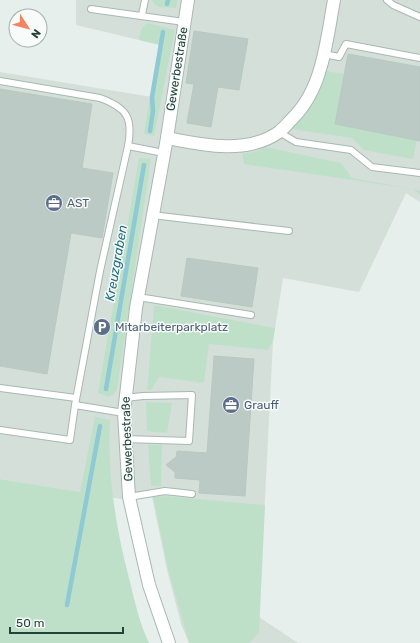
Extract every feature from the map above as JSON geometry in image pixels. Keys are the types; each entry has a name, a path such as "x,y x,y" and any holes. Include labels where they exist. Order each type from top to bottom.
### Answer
{"street":[{"name":"Gewerbestraße","path":"169,643 149,585 129,497 124,413 138,297 167,138 188,0"},
{"path":"167,138 206,145 234,146 257,142 279,132 299,111 311,92 324,54 334,0"}],"lane":[{"path":"142,15 145,0"},
{"path":"387,0 393,5 420,17"},
{"path":"91,9 184,22"},
{"path":"324,54 339,57 346,44 420,58"},
{"path":"0,81 100,98 111,102 129,117 131,131 100,271 76,398 70,440 0,430"},
{"path":"279,132 296,142 351,150 372,167 420,173"},
{"path":"128,146 164,153"},
{"path":"152,215 289,231"},
{"path":"138,297 251,315"},
{"path":"0,388 76,398"},
{"path":"125,398 192,395 189,440 125,439"},
{"path":"75,404 124,413"},
{"path":"129,497 165,491 192,494"}],"shaded area":[{"path":"76,0 420,0 420,202 406,193 359,292 283,278 273,341 259,617 298,643 189,643 181,624 167,570 152,497 127,500 0,479 0,72 152,97 160,45 76,25"}],"green space":[{"path":"152,0 178,0 176,8 159,7 154,4"},
{"path":"148,23 175,30 154,136 144,134 161,45 139,40 142,28"},
{"path":"326,71 344,74 335,124 417,140 413,159 364,150 352,138 291,129 312,102"},
{"path":"265,147 341,163 352,178 413,189 244,164 242,154 257,151"},
{"path":"139,158 151,159 117,389 113,395 108,397 98,393"},
{"path":"413,189 420,191 420,195"},
{"path":"154,305 275,328 273,341 268,350 209,344 204,383 159,377 151,390 147,390"},
{"path":"146,402 172,403 167,433 147,431"},
{"path":"95,417 110,420 109,440 111,481 117,522 136,606 149,643 0,643 0,479 80,492"},
{"path":"148,445 162,445 161,486 151,486"},
{"path":"164,496 265,505 259,633 249,643 189,643 168,569 153,497"}],"building":[{"path":"194,31 248,39 239,90 218,87 211,127 187,123 194,84 186,83"},
{"path":"348,54 420,67 420,141 335,124"},
{"name":"AST","path":"0,89 92,104 82,168 113,173 102,238 71,233 47,374 0,366"},
{"path":"187,258 258,268 252,307 181,296"},
{"name":"Grauff","path":"214,356 254,359 245,496 199,493 200,480 175,478 175,472 166,465 176,457 177,451 207,453"}],"waterway":[{"name":"Kreuzgraben","path":"167,4 168,0"},
{"name":"Kreuzgraben","path":"150,131 153,111 152,97 163,32"},
{"name":"Kreuzgraben","path":"106,389 144,165"},
{"name":"Kreuzgraben","path":"67,605 100,426"}],"place":[{"name":"AST","path":"54,203"},
{"name":"Mitarbeiterparkplatz","path":"102,327"},
{"name":"Grauff","path":"231,405"}]}
